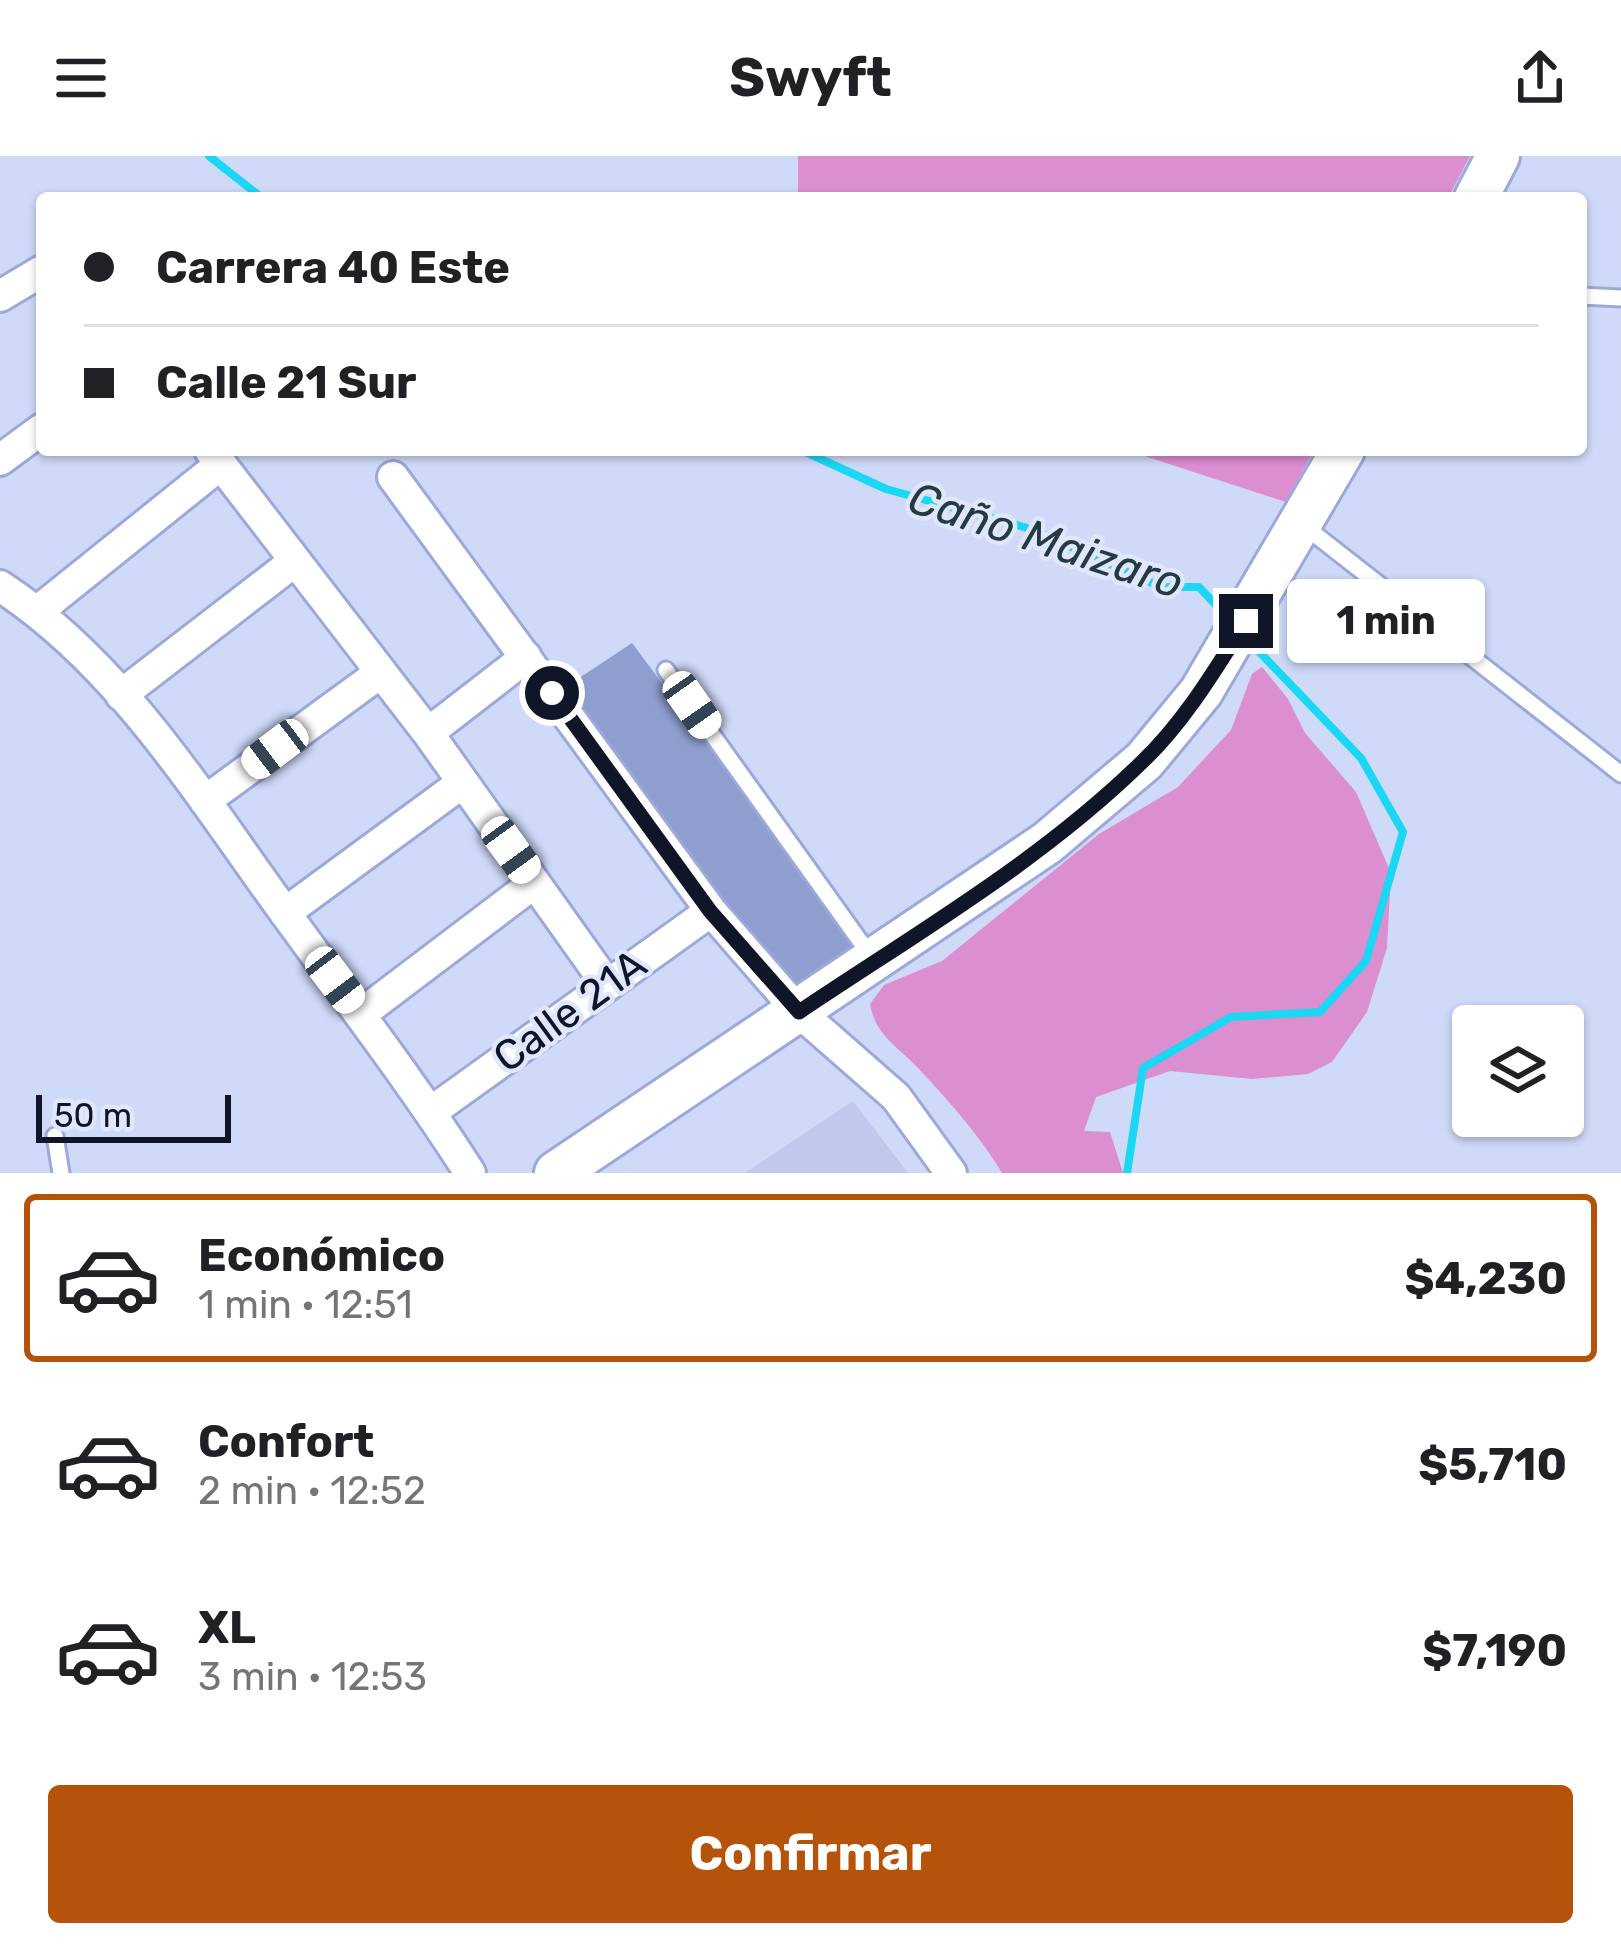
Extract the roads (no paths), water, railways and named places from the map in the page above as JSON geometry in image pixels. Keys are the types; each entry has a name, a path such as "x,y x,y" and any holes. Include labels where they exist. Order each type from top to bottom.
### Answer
{"street":[{"path":"1479,192 1498,156"},
{"path":"0,296 36,275"},
{"path":"0,460 36,434"},
{"path":"556,1173 1047,843 1144,761 1201,692 1340,456"},
{"path":"38,611 216,457 428,733 606,982"},
{"path":"393,477 710,911 799,1012 896,1097 951,1173"},
{"path":"121,695 295,561"},
{"path":"0,586 38,611 121,695 361,1014 470,1173"},
{"path":"428,733 526,657"},
{"path":"205,801 380,673"},
{"path":"285,913 463,783"},
{"path":"361,1014 535,883"},
{"name":"Calle 21A","path":"431,1112 710,911"}],"lane":[{"path":"1587,296 1621,298"},
{"path":"1303,525 1621,774"},
{"path":"666,670 874,962"},
{"path":"55,1136 61,1173"}],"waterway":[{"name":"Caño Maizaro","path":"209,156 254,192"},
{"name":"Caño Maizaro","path":"814,456 886,489 1031,529 1161,587 1199,587 1228,618"},
{"name":"Caño Maizaro","path":"1127,1173 1143,1068 1231,1017 1320,1012 1366,961 1403,832 1361,758 1246,638"}]}
